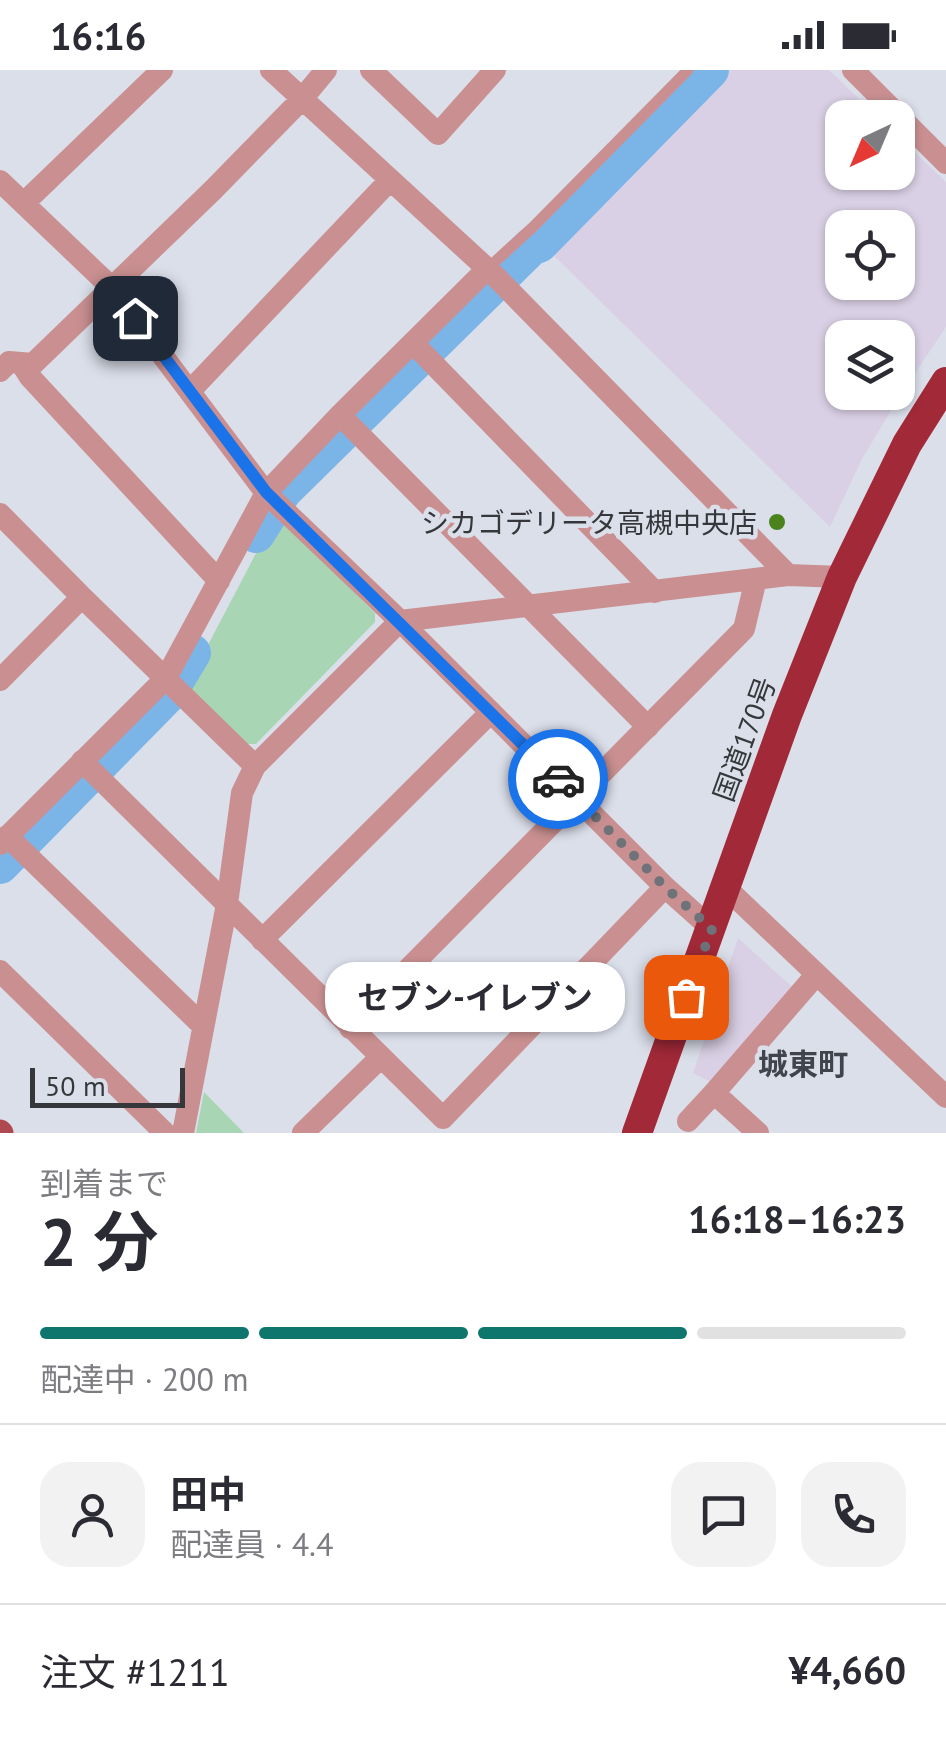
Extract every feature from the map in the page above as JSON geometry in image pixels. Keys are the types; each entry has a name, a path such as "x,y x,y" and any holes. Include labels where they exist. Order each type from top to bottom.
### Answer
{"highway":[{"name":"国道170号","path":"636,1133 786,715 842,577 906,444 946,382"}],"street":[{"path":"24,203 162,70"},
{"path":"271,70 494,276 788,575"},
{"path":"10,367 33,364 214,190 326,70"},
{"path":"372,70 438,134 495,70"},
{"path":"853,70 946,163"},
{"path":"0,180 111,287 273,499 712,929"},
{"path":"190,391 390,180"},
{"path":"202,1024 11,844 172,684 219,582 273,499 494,276"},
{"path":"420,351 654,592"},
{"path":"10,367 30,377 219,582"},
{"path":"347,422 648,727"},
{"path":"0,515 254,766"},
{"path":"182,1133 226,904 242,792 254,766 400,621 788,575 842,577"},
{"path":"350,1028 744,628 756,579"},
{"path":"0,680 82,598"},
{"path":"262,940 491,712"},
{"path":"89,768 450,1126 665,887"},
{"path":"725,887 946,1097"},
{"path":"0,970 165,1133"},
{"path":"688,1121 816,975"},
{"path":"303,1133 380,1058"},
{"path":"714,1093 758,1133"}],"lane":[{"path":"494,276 533,227 688,70"}],"shaded area":[{"path":"722,70 829,70 860,100 825,100 825,190 915,190 915,152 946,182 946,327 915,373 915,320 825,320 825,410 891,410 862,459 830,527 543,245"},
{"path":"738,938 799,993 715,1084 693,1073"}],"green space":[{"path":"276,515 375,613 375,622 256,744 246,744 187,685"},
{"path":"204,1092 244,1133 196,1133"}],"waterway":[{"path":"256,534 283,491 532,246 539,244 710,70"},
{"path":"0,865 166,696 192,653"}],"way so far":[{"path":"558,779 712,929 686,997"}],"place":[{"name":"シカゴデリータ高槻中央店","path":"777,522"},
{"name":"セブン-イレブン","path":"686,997"}],"district":[{"name":"城東町","path":"803,1063"}],"route":[{"path":"135,318 266,492 558,779"}]}
